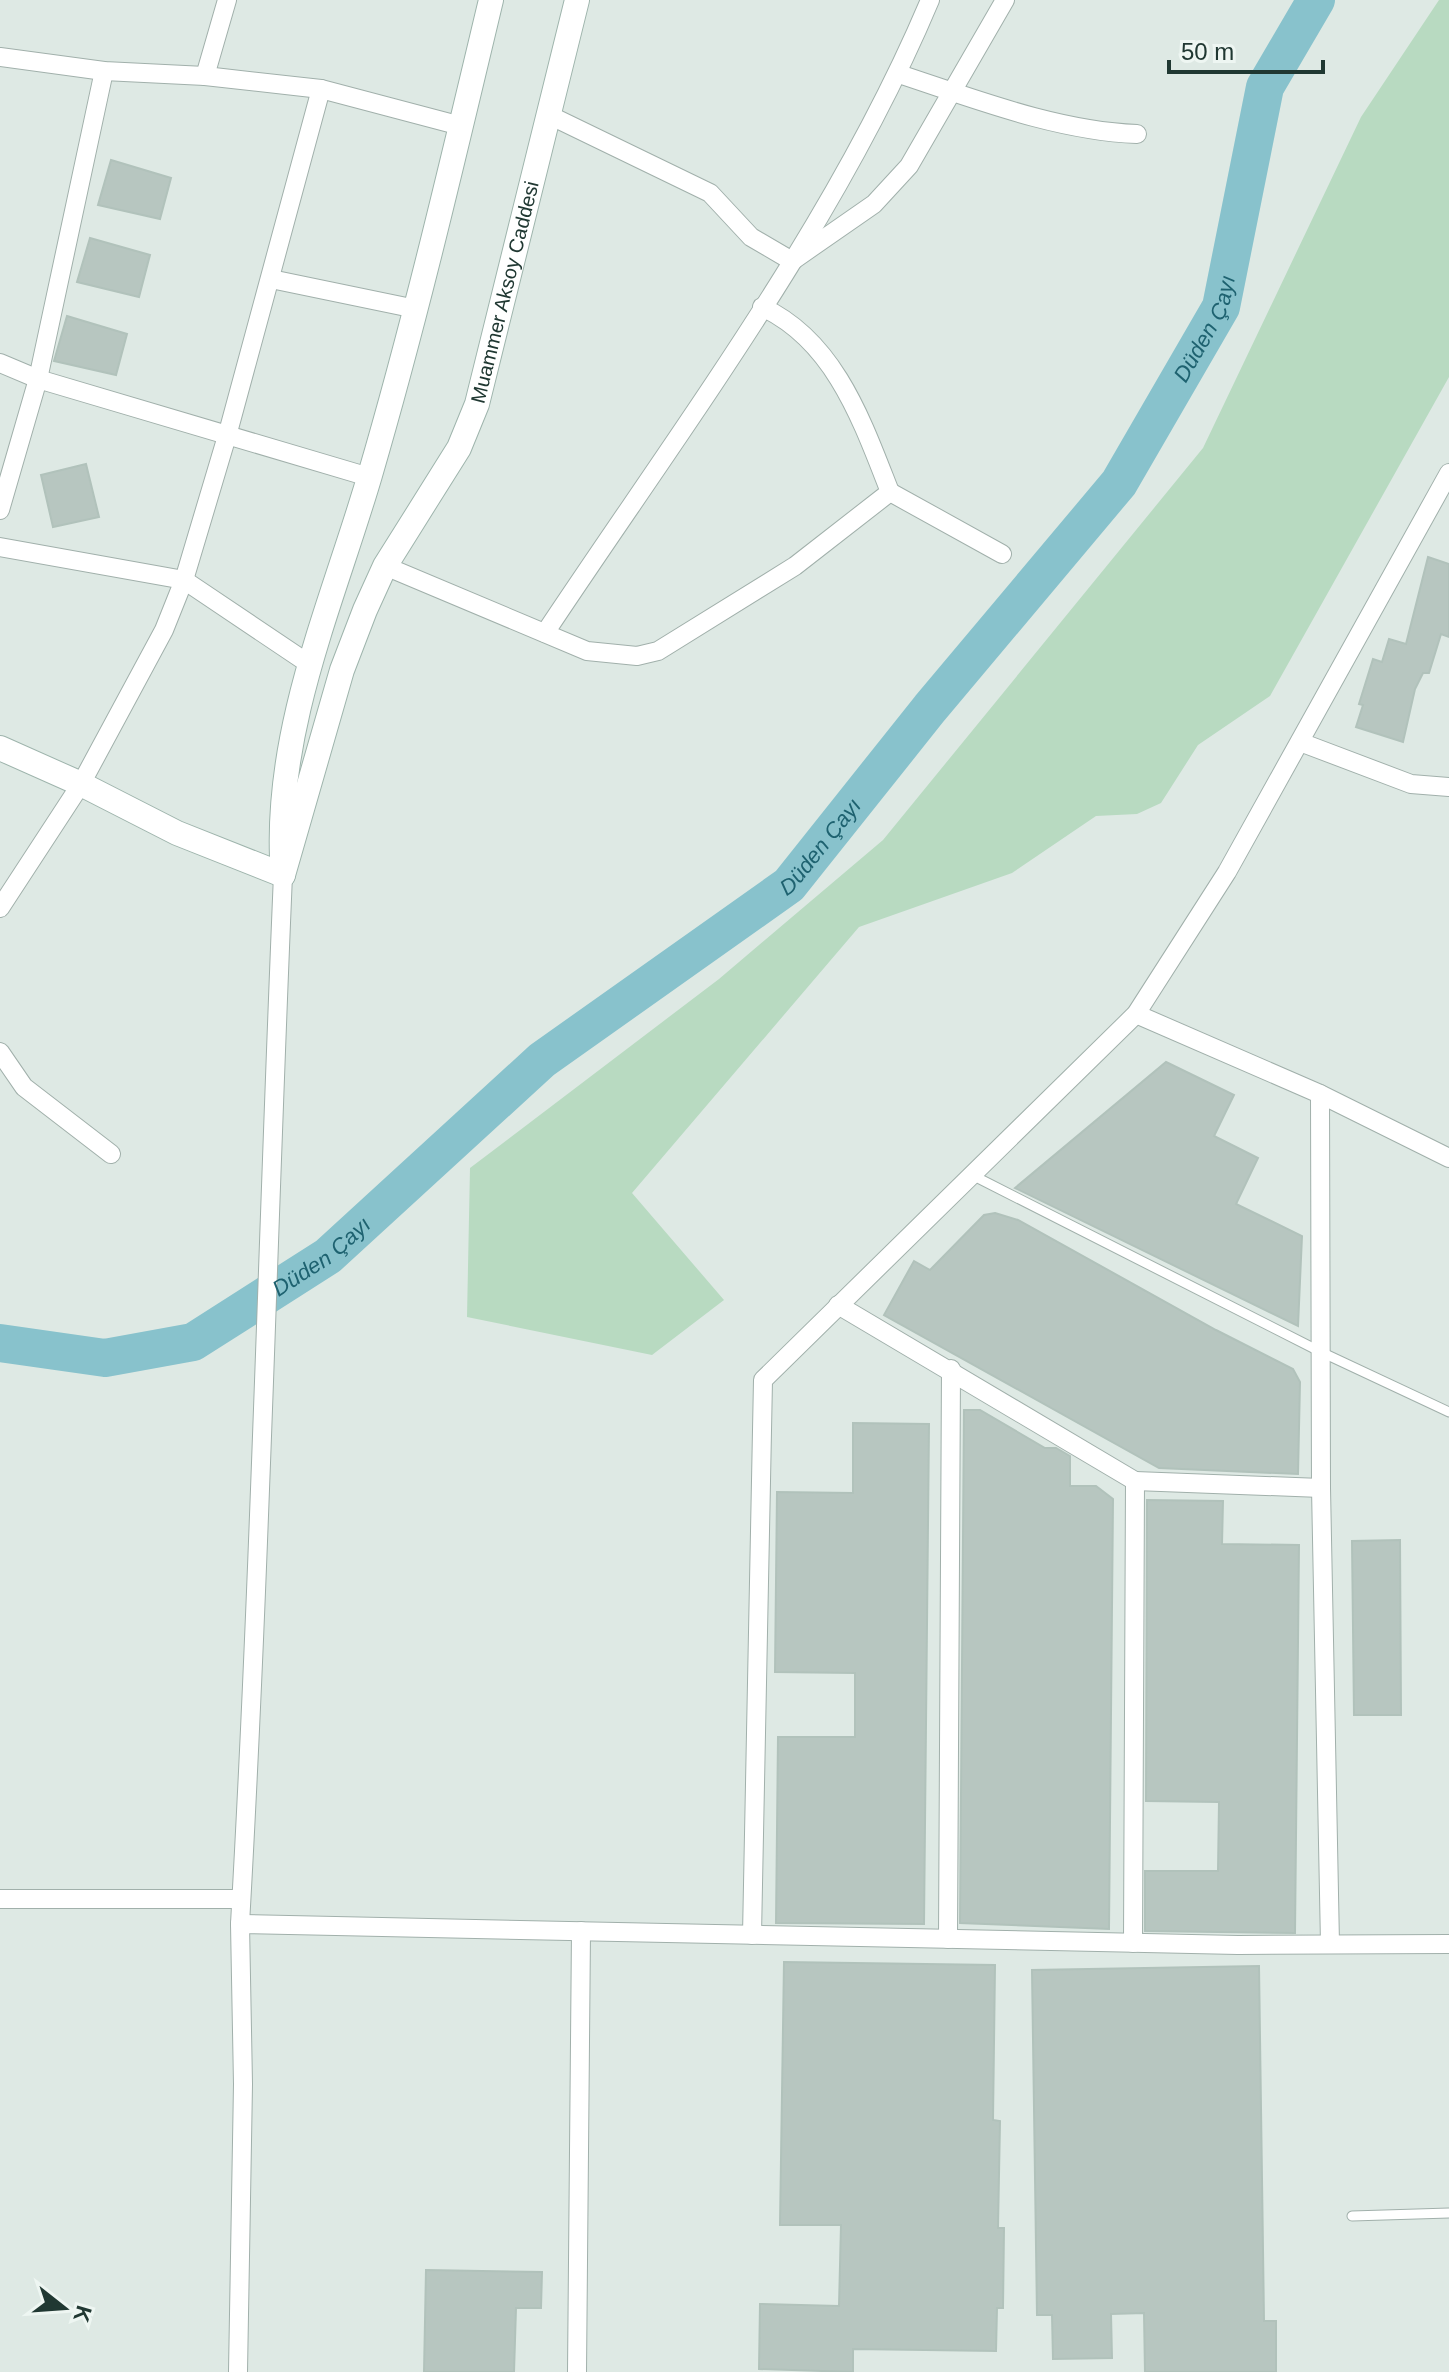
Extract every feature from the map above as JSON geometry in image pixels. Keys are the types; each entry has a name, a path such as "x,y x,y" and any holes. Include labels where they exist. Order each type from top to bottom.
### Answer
{"main road":[{"path":"0,748 81,784 177,833 283,875 280,807 288,752 309,664 369,477 416,309 491,0"},
{"name":"Muammer Aksoy Caddesi","path":"283,875 342,670 385,566 459,448 477,404 577,0"}],"street":[{"path":"205,76 227,0"},
{"path":"545,633 792,261 899,74 930,0"},
{"path":"792,261 874,204 909,166 1005,0"},
{"path":"0,57 104,71 205,76 321,89 461,126"},
{"path":"0,510 5,475 38,379 104,71"},
{"path":"899,74 1048,119 1108,133 1137,134"},
{"path":"0,908 81,784 164,630 184,580 271,279 321,89"},
{"path":"549,115 710,193 751,237 792,261"},
{"path":"271,279 416,309"},
{"path":"762,307 783,317 804,334 852,398 890,492 1002,554"},
{"path":"0,363 38,379 369,477"},
{"path":"752,1935 763,1380 1136,1014 1227,872 1449,473"},
{"path":"385,566 587,651 637,656 658,651 795,566 890,492"},
{"path":"0,547 184,580 309,664"},
{"path":"1300,742 1411,784 1449,787"},
{"path":"238,2372 243,2084 240,1924 266,1371 269,1200 283,875"},
{"path":"1136,1014 1320,1094 1449,1158"},
{"path":"0,1052 24,1087 111,1154"},
{"path":"1320,1094 1321,1488 1330,1944"},
{"path":"838,1305 951,1369 1135,1481 1321,1488"},
{"path":"948,1939 951,1369"},
{"path":"1133,1943 1135,1481"},
{"path":"0,1899 241,1899"},
{"path":"240,1924 1133,1943 1449,1944"},
{"path":"577,2372 581,1931"}],"lane":[{"path":"971,1174 1321,1352 1449,1412"},
{"path":"1352,2216 1449,2213"}],"green space":[{"path":"1439,0 1449,0 1449,377 1270,696 1198,745 1161,803 1137,814 1096,816 1012,873 859,927 632,1193 724,1300 652,1355 467,1317 470,1168 719,979 883,840 1203,448 1361,117"}],"building":[{"path":"111,160 171,178 160,219 98,205"},
{"path":"90,238 150,255 139,297 77,282"},
{"path":"67,316 127,334 116,375 54,361"},
{"path":"86,464 99,517 53,527 41,475"},
{"path":"1428,557 1449,564 1449,637 1441,634 1429,673 1423,673 1415,689 1403,742 1356,727 1363,705 1359,704 1373,659 1382,662 1389,639 1406,644"},
{"path":"1166,1062 1234,1095 1214,1136 1258,1158 1236,1204 1302,1236 1298,1326 1015,1188"},
{"path":"995,1213 1018,1220 1293,1369 1300,1382 1298,1474 1159,1468 884,1315 914,1261 930,1270 984,1215"},
{"path":"964,1410 980,1410 1045,1448 1056,1448 1070,1456 1070,1486 1096,1486 1113,1499 1109,1929 960,1923"},
{"path":"853,1423 929,1424 924,1924 776,1923 778,1737 855,1737 855,1673 775,1672 777,1492 853,1493"},
{"path":"1147,1500 1223,1501 1222,1544 1299,1545 1295,1933 1145,1931 1145,1871 1218,1871 1219,1802 1146,1801"},
{"path":"1400,1540 1401,1715 1354,1715 1352,1541"},
{"path":"784,1962 995,1965 993,2120 1000,2121 998,2228 1004,2228 1003,2308 997,2308 996,2351 853,2349 853,2372 759,2369 760,2304 839,2306 841,2225 780,2225"},
{"path":"1259,1966 1264,2321 1276,2321 1276,2372 1145,2372 1144,2313 1111,2314 1112,2358 1053,2359 1052,2315 1037,2315 1032,1970"},
{"path":"426,2270 542,2272 541,2308 516,2308 514,2372 424,2372"}],"waterway":[{"name":"Düden Çayı","path":"0,1343 105,1358 193,1342 328,1256 542,1060 789,885 930,708 1119,483 1221,307 1265,87 1316,0"}]}
